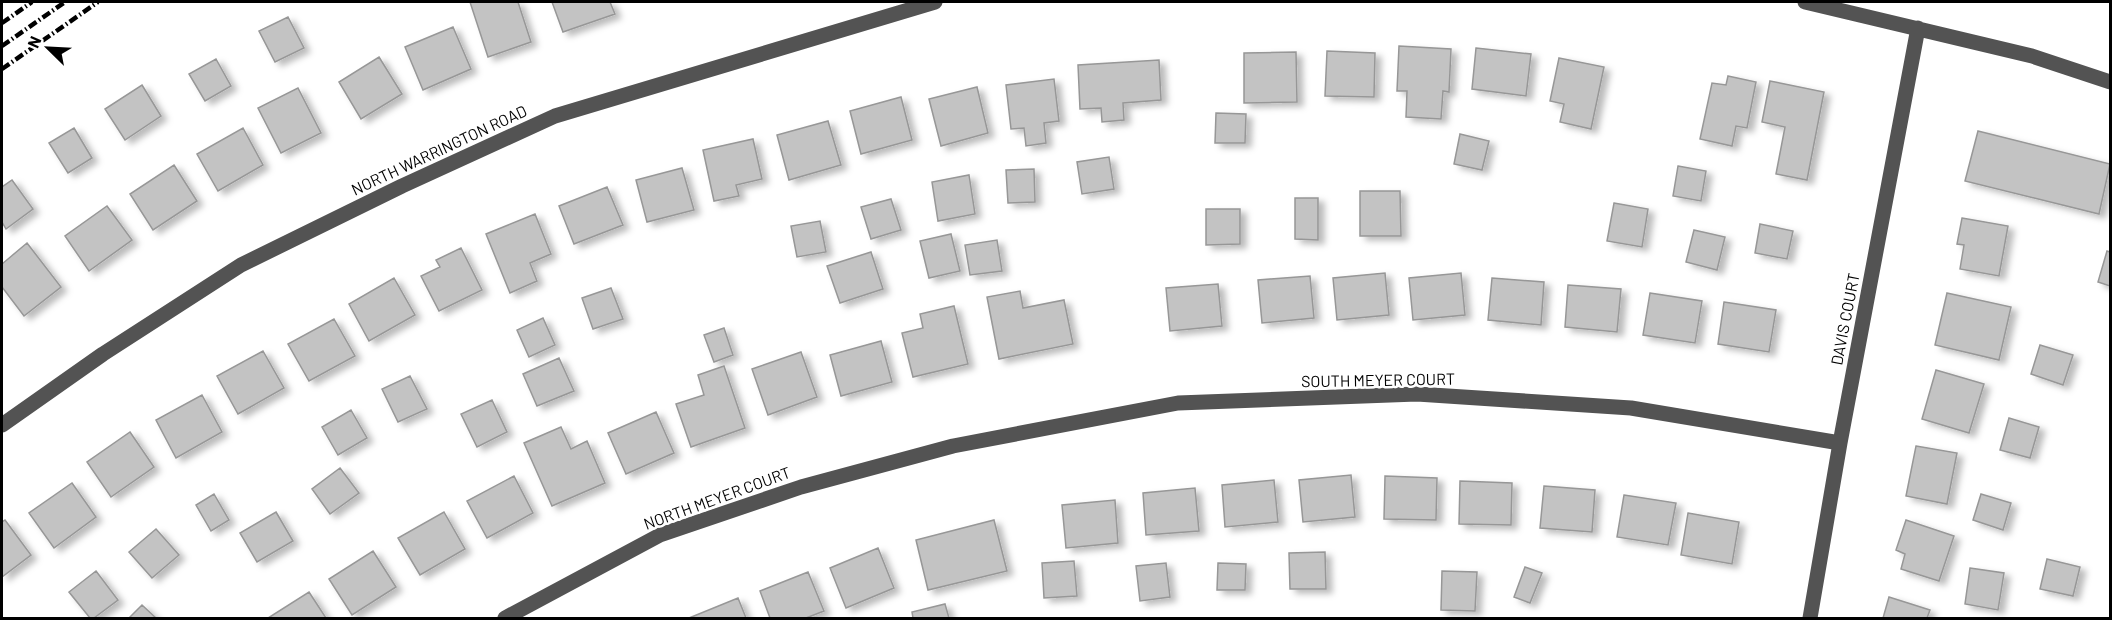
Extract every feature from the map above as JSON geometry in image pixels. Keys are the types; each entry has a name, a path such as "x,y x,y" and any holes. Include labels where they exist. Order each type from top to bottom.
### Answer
{"street":[{"name":"NORTH WARRINGTON ROAD","path":"2,425 103,354 241,265 402,186 555,116 935,2"},
{"path":"1805,2 2032,56 2110,82"},
{"name":"DAVIS COURT","path":"1810,618 1840,443 1918,28"},
{"name":"SOUTH MEYER COURT","path":"953,446 1178,403 1417,394 1631,408 1840,443"},
{"name":"NORTH MEYER COURT","path":"506,618 660,535 801,487 953,446"}],"building":[{"path":"470,2 518,2 531,42 488,57"},
{"path":"552,2 610,2 615,14 563,32"},
{"path":"288,17 304,48 275,62 259,31"},
{"path":"453,27 471,69 423,90 405,47"},
{"path":"1399,46 1451,49 1449,92 1443,91 1441,119 1406,117 1407,91 1397,91"},
{"path":"1476,48 1531,54 1526,96 1472,89"},
{"path":"1327,51 1375,53 1374,97 1325,96"},
{"path":"1296,52 1297,102 1244,103 1244,53"},
{"path":"379,57 402,94 361,119 339,82"},
{"path":"1559,58 1604,67 1591,129 1560,122 1564,104 1550,101"},
{"path":"216,59 231,86 205,101 189,74"},
{"path":"1159,60 1161,100 1123,103 1124,120 1102,122 1101,108 1080,109 1078,65"},
{"path":"1728,76 1756,82 1747,128 1736,126 1732,146 1700,139 1712,83 1726,85"},
{"path":"1054,79 1059,121 1044,123 1046,143 1026,146 1024,128 1011,129 1006,85"},
{"path":"1770,81 1824,92 1807,180 1776,174 1785,127 1762,122"},
{"path":"142,85 161,116 125,140 105,109"},
{"path":"977,87 988,133 941,146 929,99"},
{"path":"298,88 321,133 281,153 258,108"},
{"path":"901,97 912,140 861,154 850,111"},
{"path":"1216,113 1246,114 1245,143 1215,143"},
{"path":"828,121 841,165 789,180 777,135"},
{"path":"74,128 92,158 68,173 49,143"},
{"path":"243,128 263,165 218,191 197,154"},
{"path":"1978,131 2110,164 2099,214 1965,181"},
{"path":"1460,134 1489,141 1482,170 1454,164"},
{"path":"753,139 762,179 736,185 739,196 714,201 703,150"},
{"path":"1109,157 1114,189 1082,194 1077,162"},
{"path":"174,165 197,201 153,230 130,194"},
{"path":"1678,166 1706,171 1701,201 1673,196"},
{"path":"682,168 694,210 647,222 636,180"},
{"path":"1034,169 1035,202 1008,203 1006,170"},
{"path":"969,175 975,214 938,221 932,182"},
{"path":"12,180 33,209 6,229 2,222 2,187"},
{"path":"607,187 623,225 574,244 559,206"},
{"path":"1360,191 1400,191 1401,236 1360,236"},
{"path":"1295,198 1318,198 1318,240 1295,239"},
{"path":"891,199 901,230 871,239 861,207"},
{"path":"1614,203 1648,209 1642,247 1607,241"},
{"path":"107,206 132,240 89,271 65,236"},
{"path":"1206,209 1240,209 1240,244 1206,245"},
{"path":"535,214 551,254 530,263 537,281 510,293 486,234"},
{"path":"1962,218 2008,226 1999,276 1960,269 1964,245 1957,244"},
{"path":"820,221 826,252 797,257 791,226"},
{"path":"1760,224 1793,231 1787,259 1755,253"},
{"path":"1694,230 1725,237 1717,270 1686,262"},
{"path":"951,234 960,271 929,278 920,241"},
{"path":"997,240 1002,271 970,275 965,245"},
{"path":"27,243 61,287 24,316 2,287 2,264"},
{"path":"461,248 482,290 439,311 421,276 440,267 436,260"},
{"path":"2107,251 2110,252 2110,286 2098,282"},
{"path":"871,252 883,289 840,303 827,266"},
{"path":"1385,273 1389,315 1337,320 1333,278"},
{"path":"1461,273 1465,315 1413,320 1409,278"},
{"path":"1310,276 1314,318 1262,323 1258,280"},
{"path":"394,278 415,315 369,341 349,304"},
{"path":"1492,278 1544,282 1541,325 1488,320"},
{"path":"1218,284 1222,326 1170,331 1166,288"},
{"path":"1568,285 1621,289 1617,332 1565,327"},
{"path":"611,288 623,319 593,329 582,298"},
{"path":"1020,291 1023,308 1064,300 1073,344 999,359 987,297"},
{"path":"1650,293 1702,301 1695,343 1643,335"},
{"path":"1947,293 2011,307 1999,360 1935,345"},
{"path":"1724,302 1776,310 1769,352 1718,344"},
{"path":"954,306 968,364 913,377 902,333 923,328 920,314"},
{"path":"543,318 555,345 529,357 517,330"},
{"path":"334,319 355,356 309,381 288,344"},
{"path":"724,328 733,355 714,362 704,335"},
{"path":"881,341 892,382 841,396 830,355"},
{"path":"2040,345 2073,355 2063,385 2031,374"},
{"path":"263,351 284,388 238,414 217,376"},
{"path":"801,352 817,397 768,415 752,369"},
{"path":"559,358 574,391 537,406 523,374"},
{"path":"724,366 745,428 691,447 676,404 704,395 698,375"},
{"path":"1936,370 1984,384 1969,433 1922,419"},
{"path":"410,376 427,409 398,422 382,389"},
{"path":"202,395 222,432 176,458 156,420"},
{"path":"492,400 507,432 477,447 461,414"},
{"path":"351,410 367,438 338,455 322,427"},
{"path":"656,412 674,453 626,474 608,433"},
{"path":"2009,418 2039,427 2030,458 2000,450"},
{"path":"561,427 571,449 587,441 605,483 552,506 524,443"},
{"path":"130,432 154,467 111,497 87,462"},
{"path":"1916,446 1957,453 1947,504 1906,496"},
{"path":"340,468 359,493 330,514 312,489"},
{"path":"1351,475 1355,517 1303,522 1299,480"},
{"path":"514,476 533,513 487,538 467,501"},
{"path":"1385,476 1437,478 1436,520 1384,519"},
{"path":"1274,480 1278,522 1225,527 1222,485"},
{"path":"1460,481 1512,483 1511,525 1459,524"},
{"path":"72,483 96,517 54,548 29,513"},
{"path":"1544,486 1595,490 1592,532 1540,528"},
{"path":"1195,488 1199,531 1146,535 1143,493"},
{"path":"214,494 229,520 211,531 196,505"},
{"path":"1981,494 2011,503 2003,530 1973,520"},
{"path":"1624,495 1676,503 1668,545 1617,537"},
{"path":"1115,500 1118,543 1066,548 1062,505"},
{"path":"276,512 293,541 257,562 240,533"},
{"path":"444,512 465,549 420,575 398,538"},
{"path":"1688,513 1739,522 1732,564 1681,555"},
{"path":"5,520 31,555 2,577 2,522"},
{"path":"994,520 1007,571 928,590 916,540"},
{"path":"1906,520 1954,536 1939,581 1901,569 1905,554 1896,550"},
{"path":"156,529 179,555 152,578 129,552"},
{"path":"878,548 894,588 846,608 830,568"},
{"path":"373,551 396,587 352,615 329,579"},
{"path":"1325,552 1326,589 1290,589 1289,553"},
{"path":"2047,559 2080,567 2073,596 2040,589"},
{"path":"1074,561 1077,596 1044,598 1042,563"},
{"path":"1166,563 1170,597 1140,601 1136,566"},
{"path":"1218,563 1246,564 1245,590 1217,590"},
{"path":"1525,567 1542,573 1530,603 1514,597"},
{"path":"1970,568 2004,573 1998,610 1965,604"},
{"path":"96,571 118,600 94,618 90,618 69,592"},
{"path":"1442,571 1477,572 1475,611 1441,610"},
{"path":"808,572 824,611 806,618 770,618 760,591"},
{"path":"309,592 326,618 268,618"},
{"path":"1889,597 1930,610 1927,618 1883,618"},
{"path":"738,598 746,618 689,618"},
{"path":"945,604 949,618 913,618 912,612"},
{"path":"142,605 156,618 129,618"}],"railway":[{"path":"2,23 32,2"},
{"path":"2,46 65,2"},
{"path":"2,69 98,2"}]}
